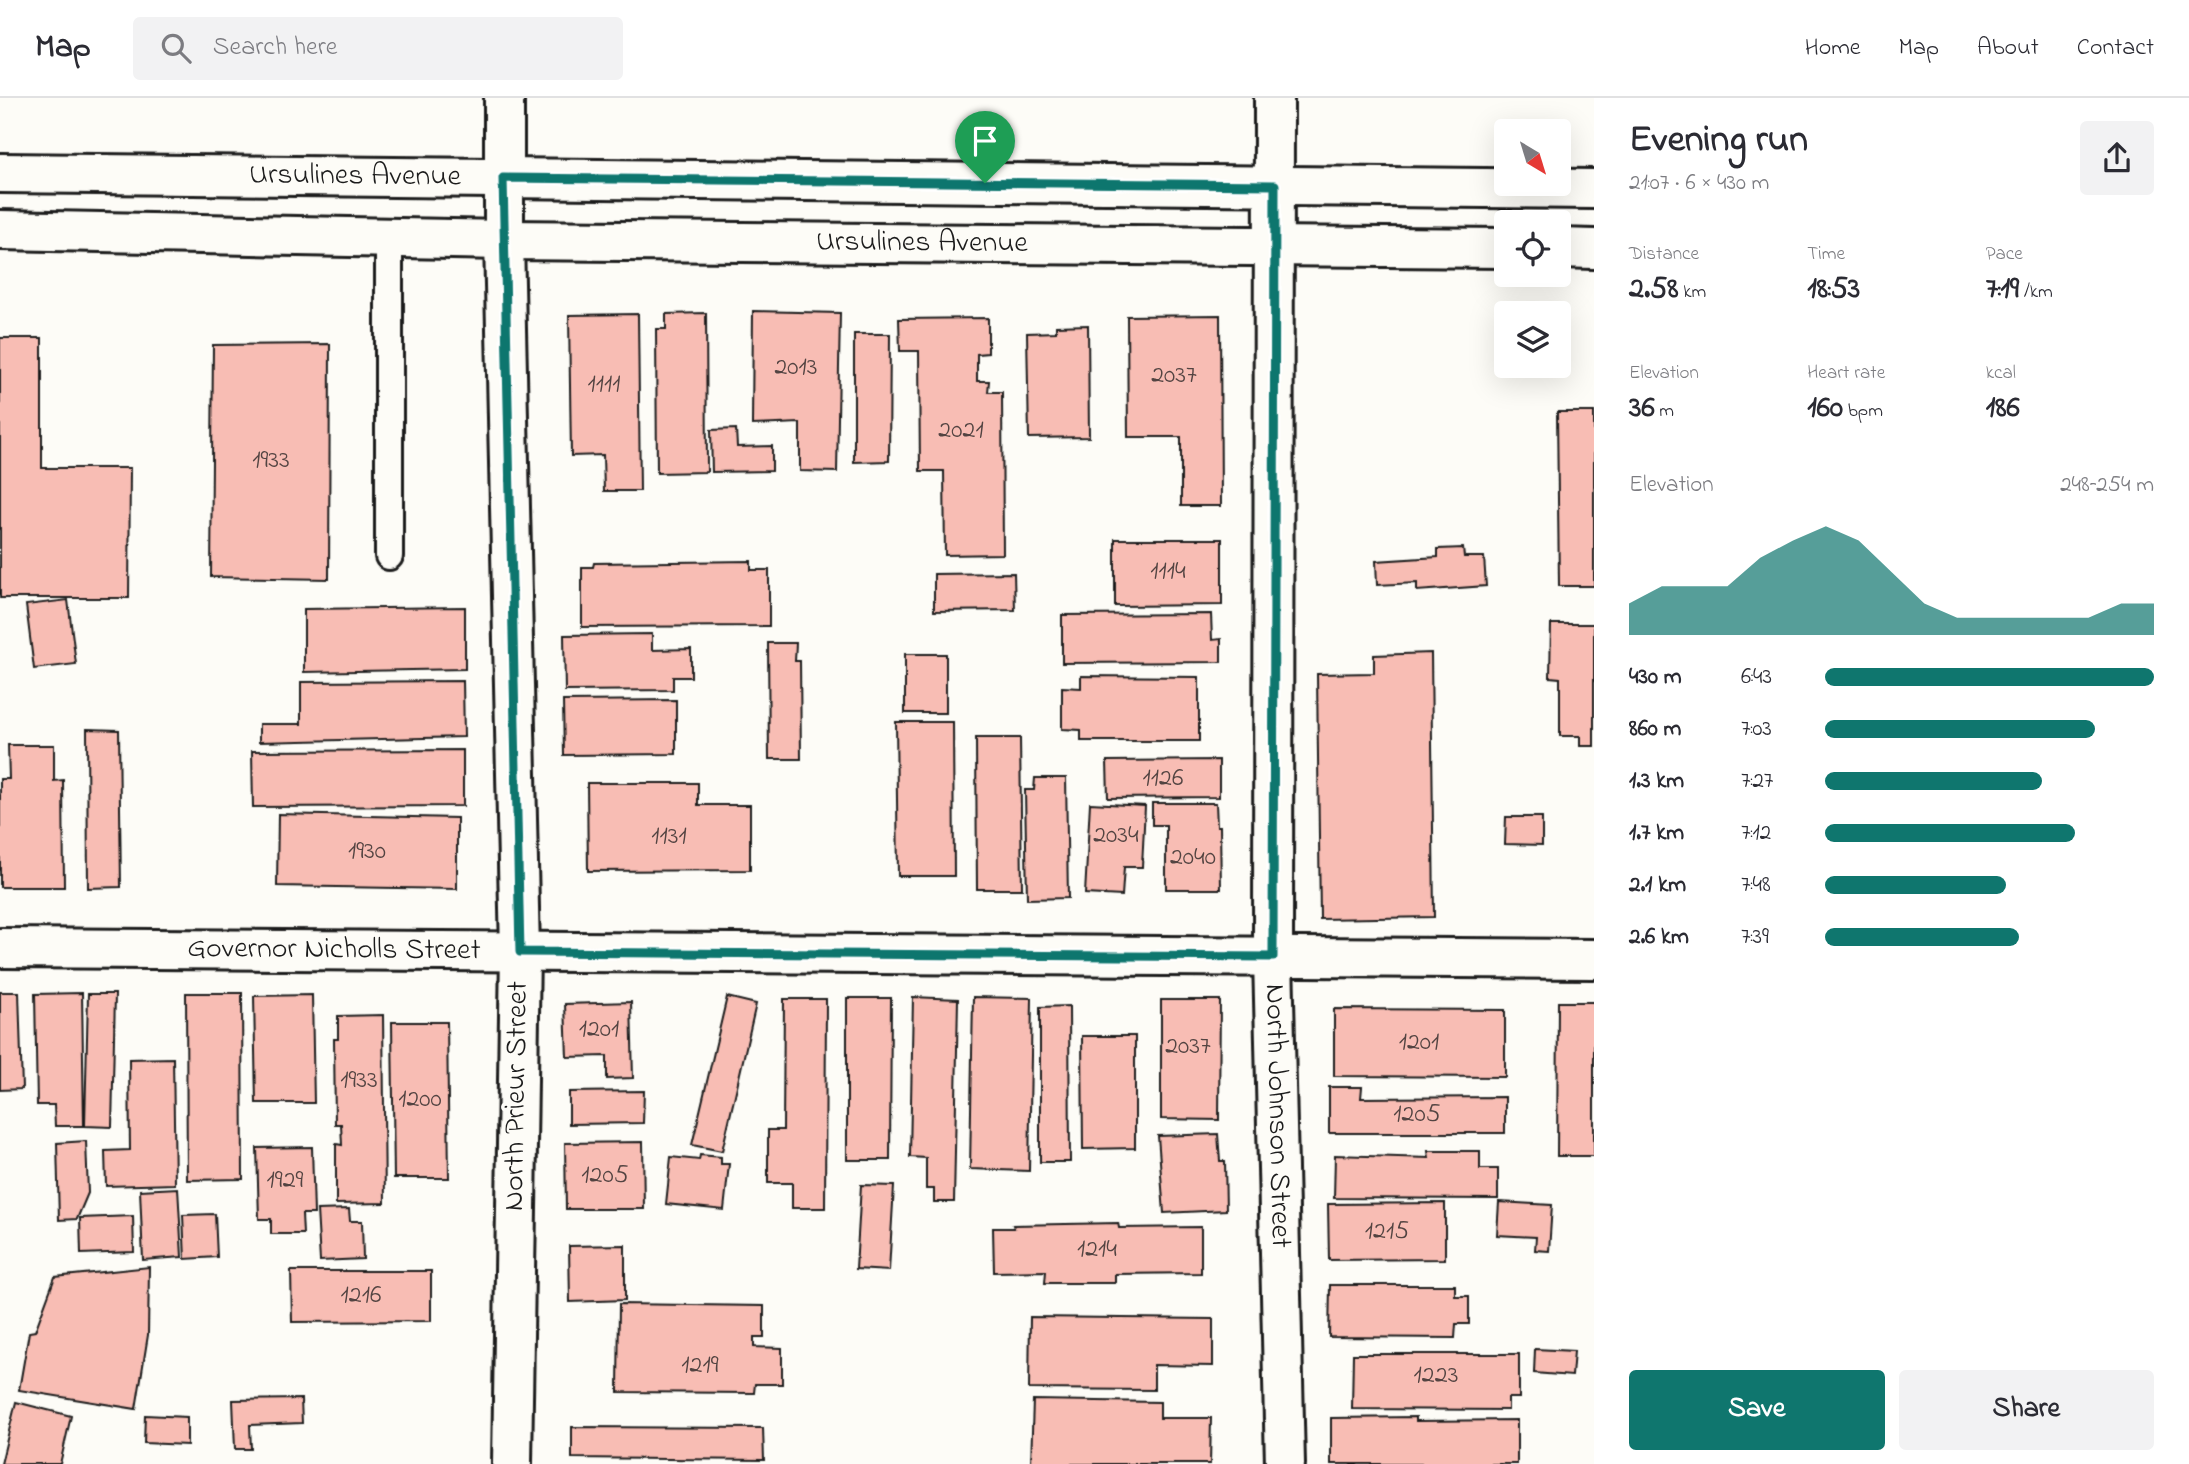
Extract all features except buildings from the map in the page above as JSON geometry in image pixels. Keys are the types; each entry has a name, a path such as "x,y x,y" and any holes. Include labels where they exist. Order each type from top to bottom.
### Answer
{"street":[{"name":"North Prieur Street","path":"504,98 504,240 520,952 512,1464"},
{"name":"North Johnson Street","path":"1274,98 1273,957 1285,1464"},
{"name":"Ursulines Avenue","path":"0,173 1594,189"},
{"name":"Ursulines Avenue","path":"0,230 504,240 1494,248"},
{"path":"1571,248 1594,249"},
{"name":"Governor Nicholls Street","path":"0,948 1594,959"}],"lane":[{"path":"389,237 389,556"}],"route":[{"path":"503,178 985,183 1275,185 1273,957 520,952 503,178"}]}
